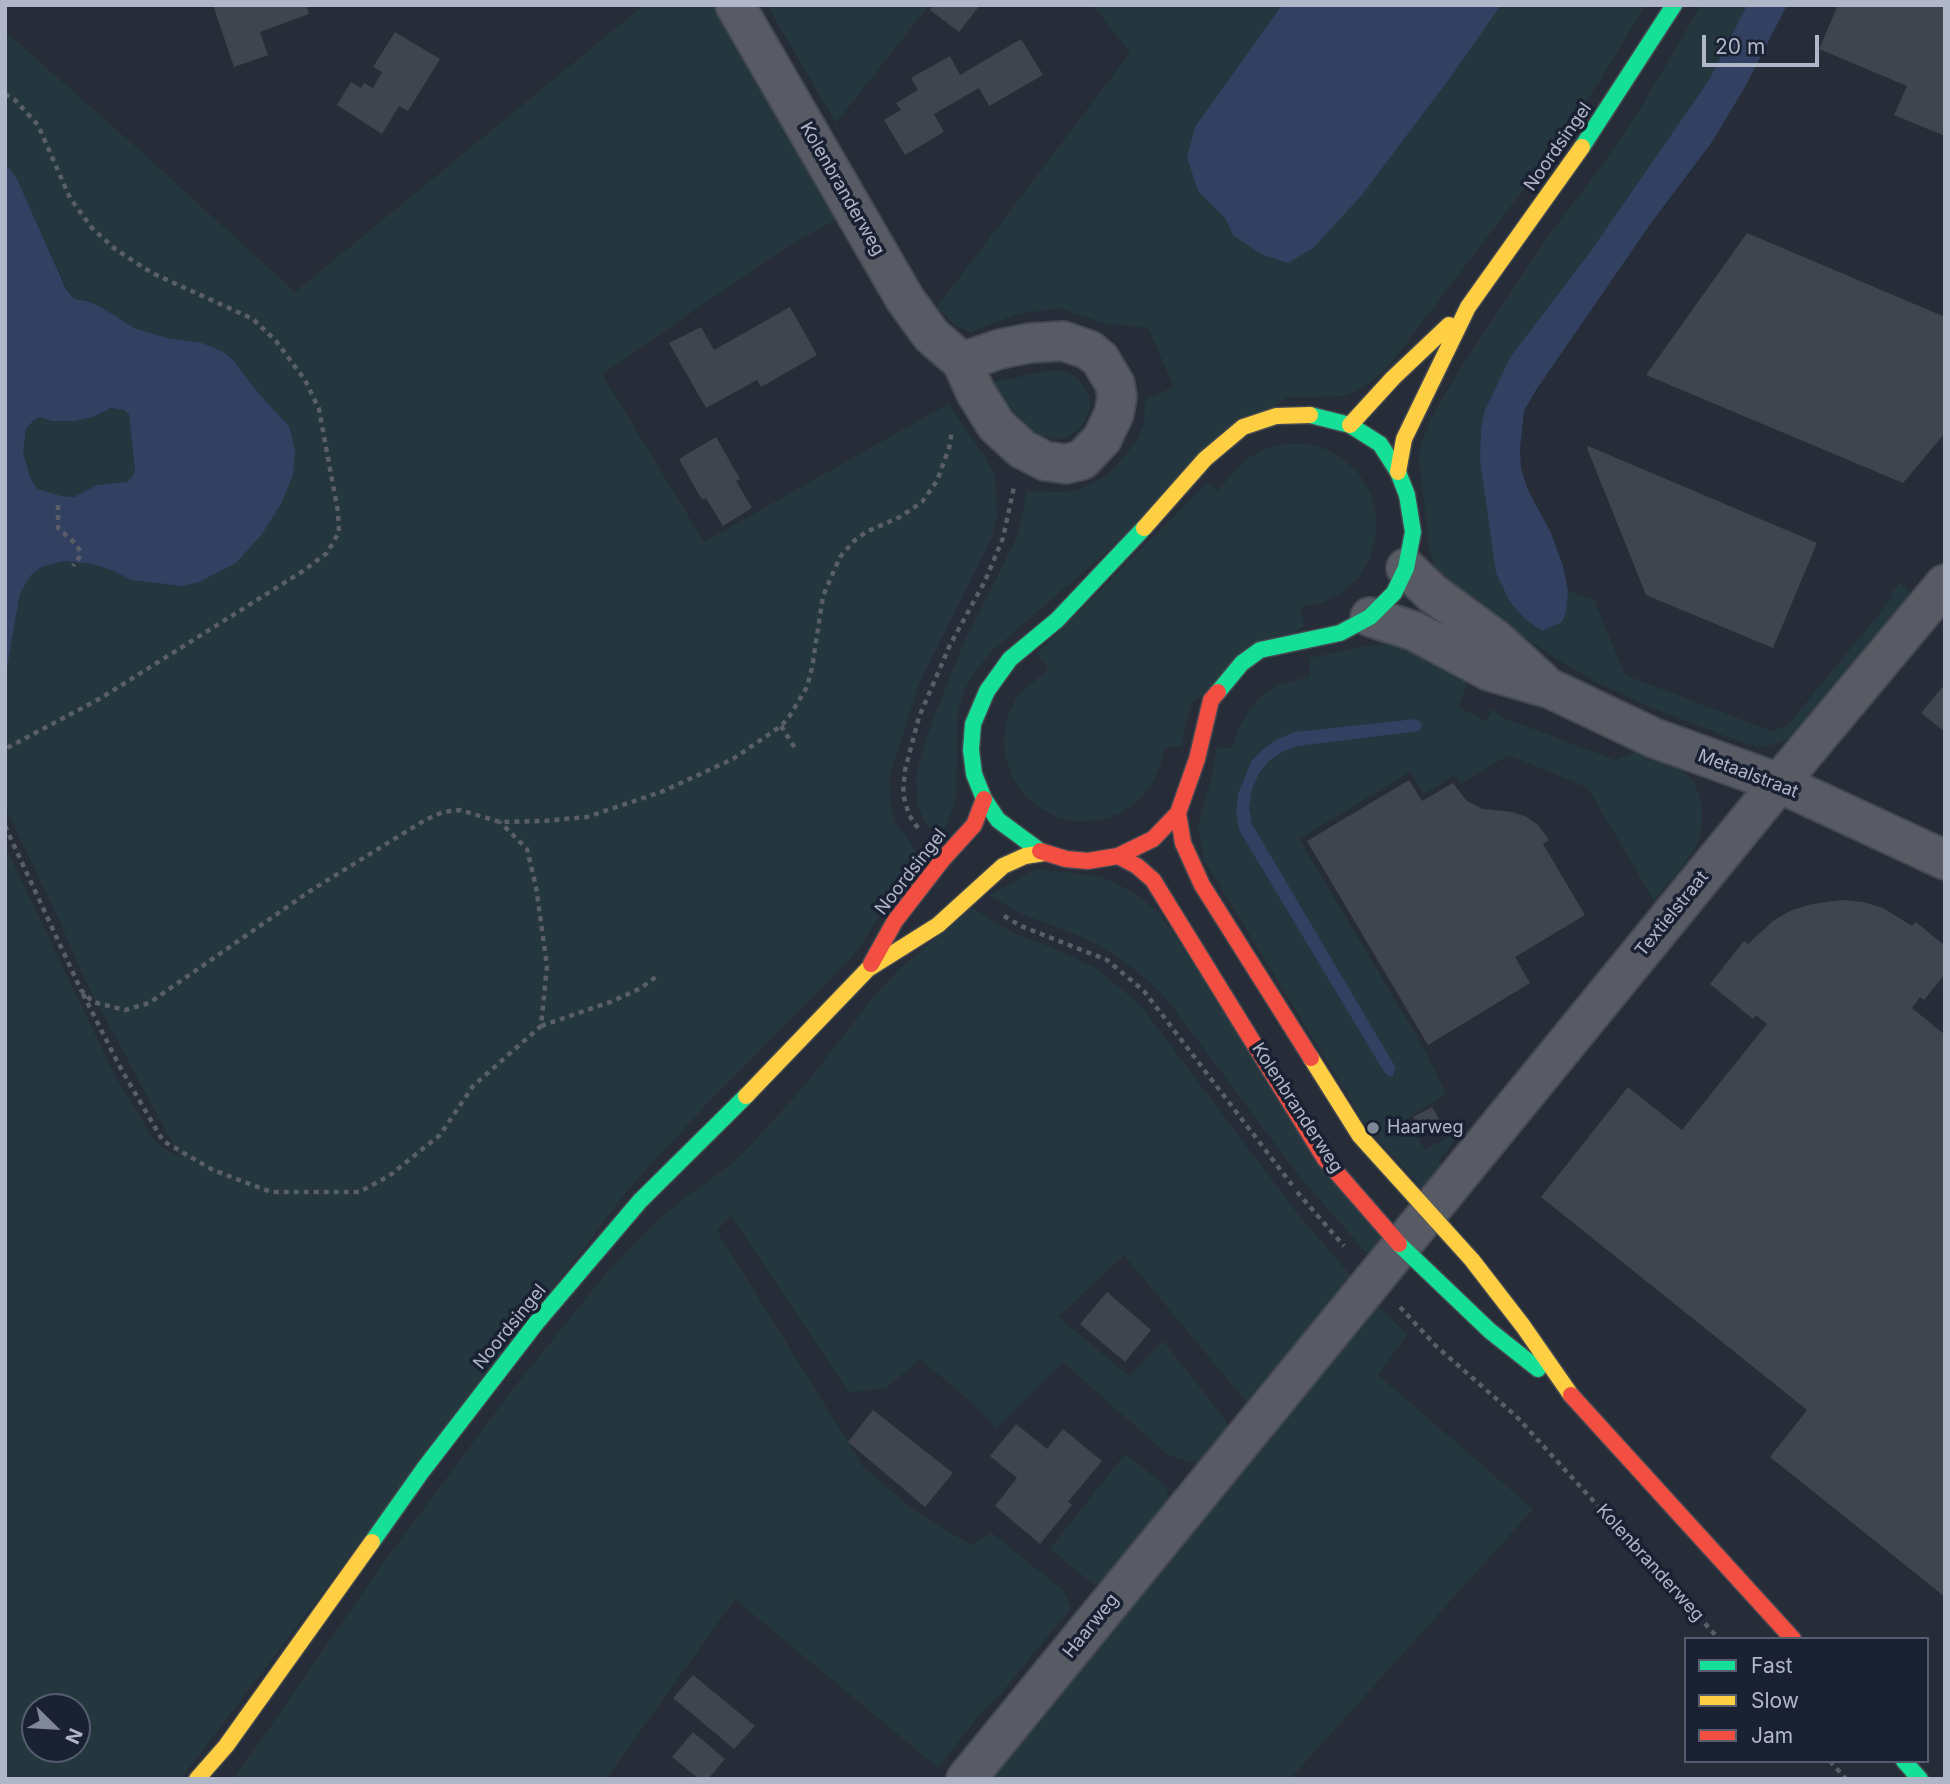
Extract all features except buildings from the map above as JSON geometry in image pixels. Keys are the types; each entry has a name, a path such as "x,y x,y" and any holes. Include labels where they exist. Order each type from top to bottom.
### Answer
{"main road":[{"name":"Noordsingel","path":"1398,472 1404,439 1468,307 1562,177 1674,5"},
{"name":"Noordsingel","path":"1350,425 1393,378 1468,307"},
{"path":"1311,415 1350,425 1380,444 1398,472 1407,495 1413,532 1406,568 1394,593 1370,617 1340,633 1260,650 1242,663 1211,700 1198,759 1178,813 1153,839 1118,856 1087,861 1066,859 1044,853 998,820 984,799 974,774 971,750 973,724 987,691 1010,659 1057,620 1163,508 1205,459 1243,427 1276,416 1311,415"},
{"name":"Noordsingel","path":"869,969 895,921 943,859 974,825 984,799"},
{"name":"Kolenbranderweg","path":"1178,813 1183,843 1202,885 1360,1136 1430,1212 1497,1293 1569,1393 1791,1637"},
{"name":"Noordsingel","path":"197,1779 226,1746 423,1469 537,1322 640,1201 869,969 938,925 1003,866 1025,856 1044,853"},
{"name":"Kolenbranderweg","path":"1118,856 1138,866 1153,880 1325,1159 1402,1247 1490,1331 1569,1393"},
{"name":"Noordsingel","path":"209,1779 226,1746"},
{"path":"1906,1763 1920,1779"}],"street":[{"name":"Kolenbranderweg","path":"736,5 905,299 931,335 962,362"},
{"name":"Metaalstraat","path":"1406,568 1432,593 1495,639 1551,689"},
{"name":"Textielstraat","path":"1402,1247 1779,783 1945,584"},
{"name":"Metaalstraat","path":"1370,617 1413,631 1489,671 1551,689 1654,738 1779,783 1945,860"},
{"name":"Haarweg","path":"966,1779 1402,1247"}],"path":[{"path":"5,94 15,100 38,125 69,198 92,228 114,248 152,273 253,320 276,341 305,380 319,409 338,512 339,532 327,554 303,571 102,698 5,749"},
{"path":"82,990 93,1002 114,1008 125,1010 149,1003 310,891 425,820 443,812 460,810 500,822 587,817 626,805 733,759 781,726 789,717 807,687 823,596 840,556 866,532 900,517 922,502 940,473 949,448 952,428"},
{"path":"58,505 58,528 80,551 73,566"},
{"path":"781,726 796,748"},
{"path":"500,822 527,849 536,887 547,966 541,1026"},
{"path":"5,826 120,1067 163,1141 213,1170 271,1192 359,1192 389,1176 440,1135 473,1086 541,1026 612,1001 641,988 657,976"},
{"name":"Kolenbranderweg","path":"1375,1279 1436,1346 1516,1416 1717,1637"},
{"path":"1832,1763 1846,1779"}],"shaded area":[{"path":"644,5 713,5 835,220 785,248 602,374 704,542 948,404 986,458 995,477 997,518 991,539 919,683 889,779 894,821 921,857 904,876 861,946 630,1187 181,1779 5,1779 5,846 114,1074 155,1142 181,1159 88,986 5,807 5,679 20,593 31,575 42,567 64,561 93,564 131,580 181,586 289,425 259,394 234,361 222,351 202,343 167,338 134,328 87,301 74,299 70,295 17,179 5,163 5,31 295,292"},
{"path":"767,5 929,5 836,123"},
{"path":"1093,5 1282,5 1195,127 1198,191 1225,218 1233,235 1361,196 1501,5 1645,5 1601,79 1549,156 1388,367 1366,386 1345,396 1285,398 992,651 976,670 964,691 958,711 956,796 947,825 940,838 937,838 925,822 918,806 916,778 919,764 932,722 964,642 1016,539 1026,491 1078,490 1109,474 1136,442 1144,423 1145,400 1174,387 1148,328 1106,324 1060,308 1017,314 972,332 956,327 937,307 1130,53"},
{"path":"1701,5 1747,5 1709,80 1588,255 1511,356 1496,573 1510,602 1525,619 1566,612 1568,591 1594,600 1625,675 1771,731 1787,726 1892,598 1892,592 1900,583 1911,593 1793,737 1773,745 1744,743 1650,707 1600,684 1555,658 1454,590 1436,568 1430,553 1419,459 1420,447 1431,418 1460,369 1551,232 1636,116"},
{"path":"1051,370 1064,371 1075,376 1089,396 1090,408 1085,421 1077,431 1065,438 1052,439 1039,435 991,386 994,382"},
{"path":"111,408 124,410 129,414 135,471 133,476 127,482 97,485 74,497 37,490 23,452 26,429 33,421 40,416 52,421 75,421 93,417"},
{"path":"1285,444 1306,444 1326,449 1344,460 1359,474 1370,492 1376,514 1376,536 1370,558 1359,577 1343,592 1323,602 1301,607 1304,626 1192,702 1182,746 1165,748 1151,786 1137,802 1119,814 1100,820 1078,822 1058,817 1040,808 1024,795 1012,777 1005,757 1004,736 1008,716 1017,696 1049,669 1037,654 1207,483 1217,491 1246,459 1265,449"},
{"path":"1399,644 1469,681 1458,707 1486,721 1493,708 1499,716 1615,760 1642,749 1673,762 1693,781 1702,808 1698,843 1654,901 1588,788 1509,755 1460,784 1455,775 1424,794 1410,772 1299,839 1426,1052 1446,1094 1407,1119 1425,1150 1456,1133 1458,1137 1438,1161 1447,1171 1427,1193 1369,1130 1204,860 1198,825 1217,747 1232,748 1238,729 1262,695 1277,686 1310,676 1310,658 1368,646","holes":["1414,719 1420,721 1297,746 1282,752 1269,761 1259,773 1252,789 1249,807 1252,824 1396,1068 1395,1073 1389,1076 1384,1072 1239,830 1236,812 1238,794 1278,739 1294,732"]},
{"path":"1037,869 1098,876 1112,881 1139,896 1160,914 1387,1244 1372,1259 1299,1176 1166,998 1150,982 1114,954 1084,938 1020,913 989,895"},
{"path":"972,908 1013,933 1096,968 1140,1005 1297,1213 1357,1283 1249,1405 1124,1255 1058,1317 1129,1376 1163,1341 1227,1422 1228,1431 1205,1460 1191,1463 1167,1454 1063,1362 997,1428 920,1359 885,1389 849,1392 731,1215 717,1231 864,1468 915,1511 971,1545 992,1533 1064,1591 1071,1608 1002,1692 983,1710 938,1768 735,1599 606,1779 234,1779 384,1562 516,1385 609,1270 658,1220 729,1166 750,1146 806,1084 871,1000 899,969"},
{"path":"1376,1303 1407,1335 1378,1375 1533,1509 1290,1779 983,1779"},
{"path":"1125,1454 1166,1486 1171,1507 1100,1585 1091,1582 1050,1549"}],"water":[{"path":"1282,5 1501,5 1361,196 1313,248 1288,263 1261,254 1233,235 1225,218 1198,191 1187,157 1195,127"},
{"path":"1747,5 1787,5 1745,87 1712,142 1651,223 1524,411 1521,469 1528,490 1551,533 1563,566 1568,591 1562,622 1542,631 1525,619 1510,602 1496,573 1480,459 1485,410 1511,356 1588,255 1709,80"},
{"path":"5,163 17,179 66,289 74,299 101,307 134,328 167,338 202,343 222,351 234,361 259,394 289,426 295,451 293,475 281,504 262,534 236,563 199,582 182,586 131,580 93,564 64,561 42,567 31,575 20,593 5,679","holes":["111,408 124,410 129,414 135,471 127,482 97,485 74,497 37,489 30,477 23,452 26,429 33,421 40,417 52,421 75,421 93,417"]},
{"path":"1415,719 1420,721 1422,726 1419,731 1297,746 1282,752 1269,761 1259,773 1252,789 1249,807 1252,824 1396,1068 1393,1076 1389,1076 1384,1072 1239,830 1236,812 1238,794 1251,762 1263,749 1278,739 1294,732"}],"traffic: fast":[{"path":"1582,147 1674,5"},
{"path":"1218,692 1242,663 1260,650 1340,633 1370,617 1394,593 1406,568 1413,532 1407,495 1398,472 1380,444 1350,425 1310,415"},
{"path":"1040,851 998,820 984,799 974,774 971,750 973,724 987,691 1010,659 1057,620 1144,528"},
{"path":"372,1542 423,1470 537,1322 640,1201 746,1096"},
{"path":"1399,1244 1490,1331 1538,1369"},
{"path":"1906,1763 1920,1779"}],"traffic: slow":[{"path":"1398,472 1404,439 1468,307 1582,147"},
{"path":"1350,425 1393,378 1449,325"},
{"path":"1144,528 1205,459 1243,427 1276,416 1310,415"},
{"path":"746,1096 868,969 938,925 1003,866 1025,856 1044,853"},
{"path":"1311,1058 1360,1136 1472,1260 1571,1395"},
{"path":"197,1779 226,1746 372,1542"}],"traffic: jam":[{"path":"1040,851 1066,859 1088,861 1118,856 1153,839 1178,813 1197,759 1211,700 1218,692"},
{"path":"871,964 895,921 943,859 974,825 984,799"},
{"path":"1178,813 1183,843 1202,885 1311,1058"},
{"path":"1118,856 1137,866 1153,880 1325,1159 1399,1244"},
{"path":"1571,1395 1791,1637"}],"place":[{"name":"Haarweg","path":"1373,1128"}]}
